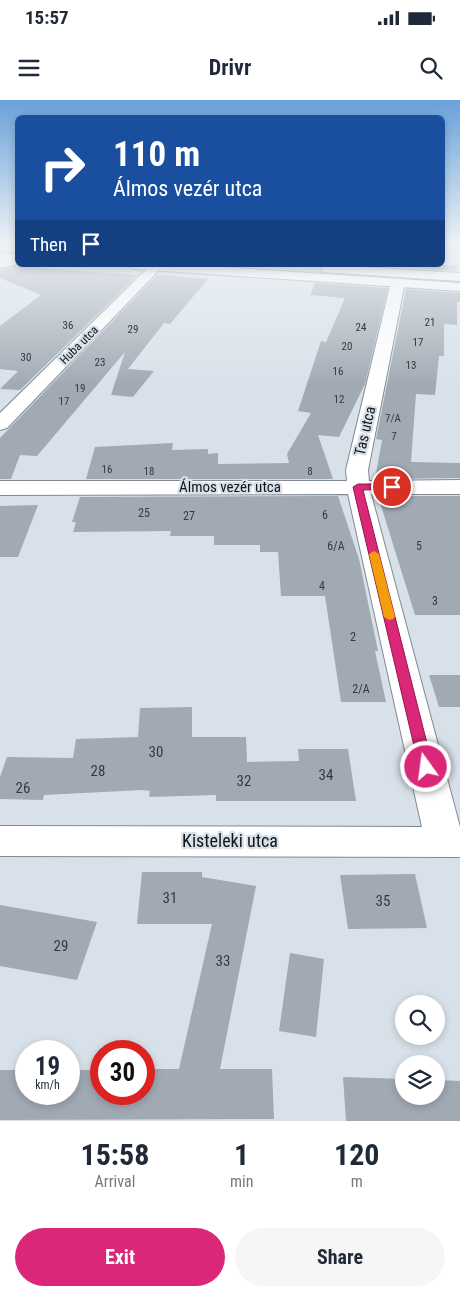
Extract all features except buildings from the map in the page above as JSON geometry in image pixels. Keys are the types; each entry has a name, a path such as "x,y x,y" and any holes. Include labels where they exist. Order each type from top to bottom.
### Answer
{"street":[{"name":"Huba utca","path":"0,424 122,291"},
{"name":"Tas utca","path":"396,291 357,470 358,487 452,842"},
{"name":"Álmos vezér utca","path":"0,488 460,487"},
{"name":"Kisteleki utca","path":"0,841 452,842"}],"slow traffic":[{"path":"374,554 389,617"}],"route":[{"path":"392,487 358,487 426,767"}]}
